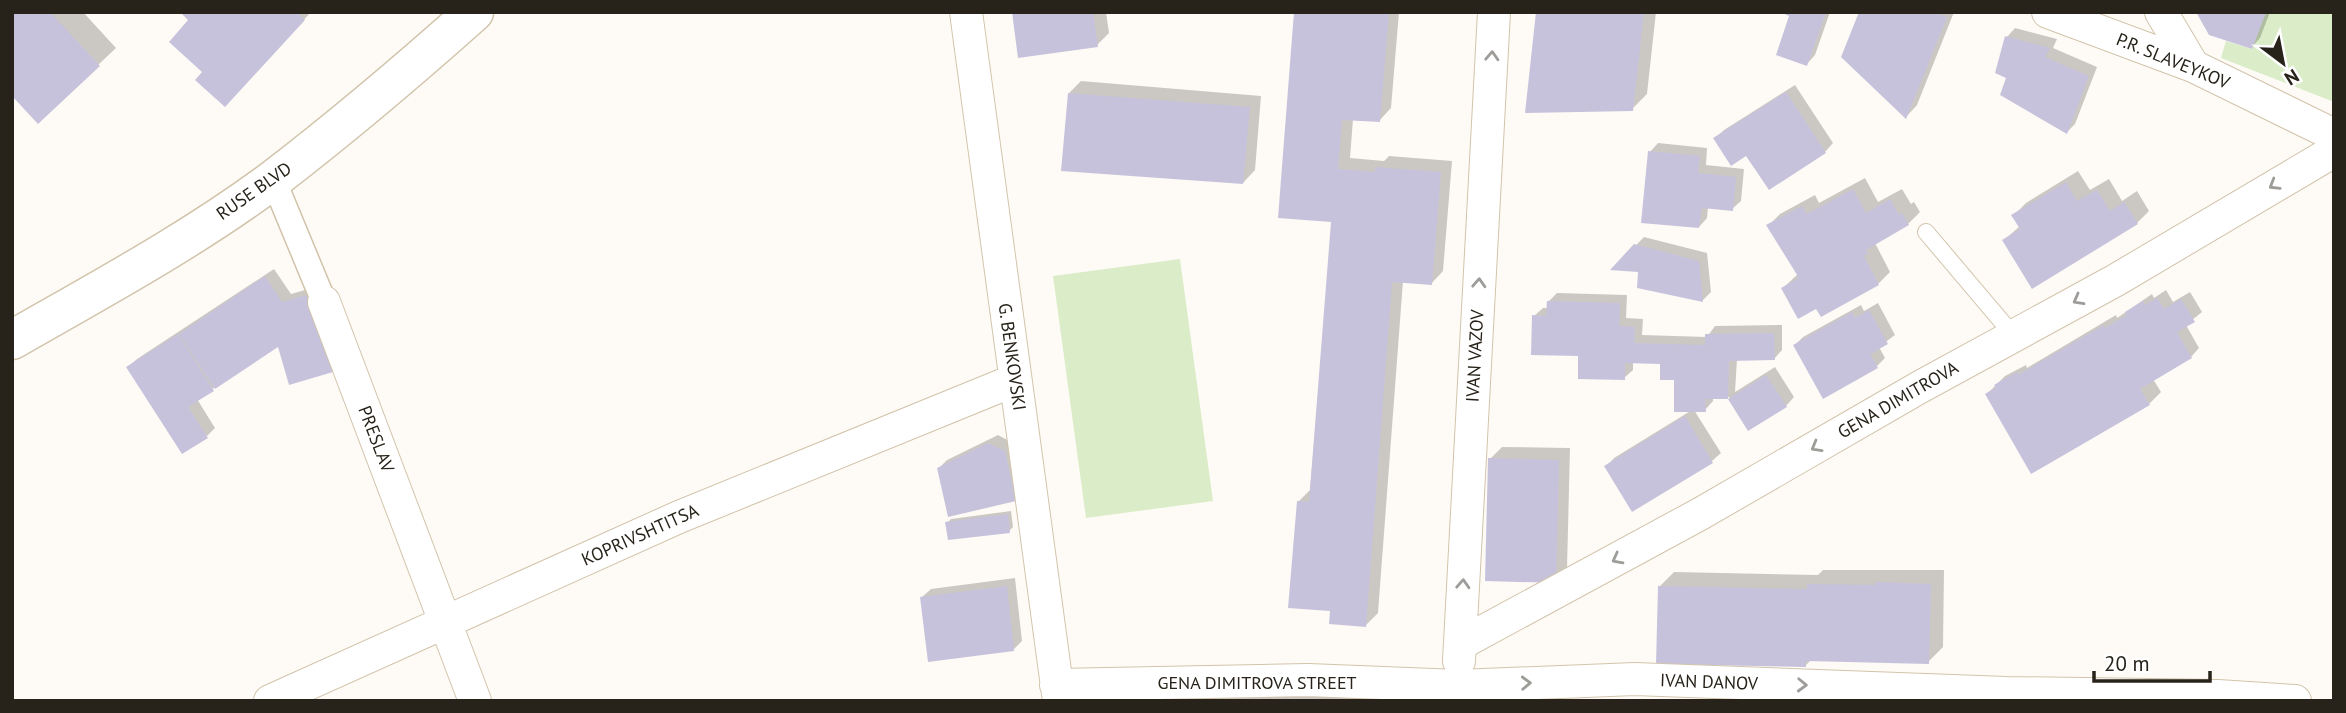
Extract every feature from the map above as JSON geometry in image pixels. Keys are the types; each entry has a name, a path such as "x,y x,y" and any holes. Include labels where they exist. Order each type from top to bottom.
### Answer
{"street":[{"name":"RUSE BLVD","path":"12,340 157,258 273,179 397,80 474,12"},
{"name":"G. BENKOVSKI","path":"966,12 1057,693"},
{"name":"IVAN VAZOV","path":"1458,693 1494,12"},
{"name":"P.R. SLAVEYKOV","path":"2048,12 2193,66 2334,135"},
{"path":"2161,12 2193,66"},
{"name":"GENA DIMITROVA","path":"1460,645 1700,514 1920,387 2116,280 2334,151"},
{"name":"PRESLAV","path":"273,179 324,302 475,701"},
{"name":"KOPRIVSHTITSA","path":"270,701 679,517 1015,380"},
{"name":"IVAN DANOV","path":"1458,693 1634,679 2295,701"},
{"name":"GENA DIMITROVA STREET","path":"1057,693 1308,680 1458,693"}],"lane":[{"path":"1926,232 2014,336"}],"green space":[{"path":"2266,12 2334,12 2334,102 2221,58 2226,41 2252,49"},
{"path":"1180,259 1213,501 1086,518 1053,276"}],"building":[{"path":"12,12 50,12 100,66 38,124 12,96"},
{"path":"180,12 296,12 305,20 225,107 195,80 202,72 169,42 188,20"},
{"path":"1012,12 1093,12 1098,47 1018,58"},
{"path":"1294,12 1389,12 1380,122 1342,120 1338,169 1375,172 1375,167 1441,172 1432,285 1392,282 1366,627 1329,624 1330,611 1288,608 1297,501 1309,502 1331,222 1278,218"},
{"path":"1536,12 1644,12 1633,111 1525,113"},
{"path":"1780,12 1826,12 1807,66 1776,55 1789,16"},
{"path":"1859,12 1932,12 1947,17 1906,119 1841,57"},
{"path":"2196,12 2266,12 2252,49 2209,35"},
{"path":"2005,36 2050,48 2045,57 2089,76 2067,134 2000,95 2006,78 1995,73"},
{"path":"1786,92 1826,153 1769,190 1746,156 1731,166 1713,138"},
{"path":"1068,93 1250,107 1243,184 1061,171"},
{"path":"1648,151 1700,156 1698,173 1736,177 1733,211 1702,208 1699,228 1641,223"},
{"path":"2066,182 2077,201 2097,190 2110,211 2124,202 2138,224 2032,289 2002,240 2020,229 2011,215"},
{"path":"1853,189 1866,213 1890,199 1899,215 1902,213 1909,225 1866,250 1868,253 1864,256 1879,285 1821,317 1816,309 1798,319 1781,288 1799,278 1766,225 1802,206 1807,214"},
{"path":"1634,244 1699,261 1703,302 1637,288 1638,272 1610,270"},
{"path":"265,276 282,302 310,294 333,372 289,385 278,347 215,389 179,334"},
{"path":"2157,298 2164,309 2181,299 2195,322 2177,332 2192,358 2140,389 2150,405 2031,474 1985,394 1996,387 1994,385 2017,372 2018,375 2104,325 2105,328 2127,315 2125,312 2143,301 2145,305"},
{"path":"1547,301 1620,303 1619,326 1635,327 1634,343 1705,345 1705,334 1774,333 1775,360 1729,361 1728,399 1705,399 1706,412 1674,412 1674,380 1660,380 1660,364 1625,363 1625,380 1578,379 1578,356 1531,355 1532,315 1546,316"},
{"path":"1869,310 1888,344 1870,354 1878,368 1823,399 1793,345 1852,312 1855,318"},
{"path":"178,334 214,391 188,407 208,438 182,454 126,367"},
{"path":"1766,375 1787,407 1748,431 1728,399"},
{"path":"1685,416 1713,463 1632,512 1604,466"},
{"path":"988,443 1005,451 1016,501 948,517 937,468"},
{"path":"1488,458 1559,460 1556,583 1485,581"},
{"path":"1008,514 1010,533 948,540 945,522"},
{"path":"1875,582 1931,584 1929,664 1806,661 1806,667 1656,664 1658,586 1807,589 1807,584 1876,585"},
{"path":"1007,586 1014,651 928,662 920,597"}]}
